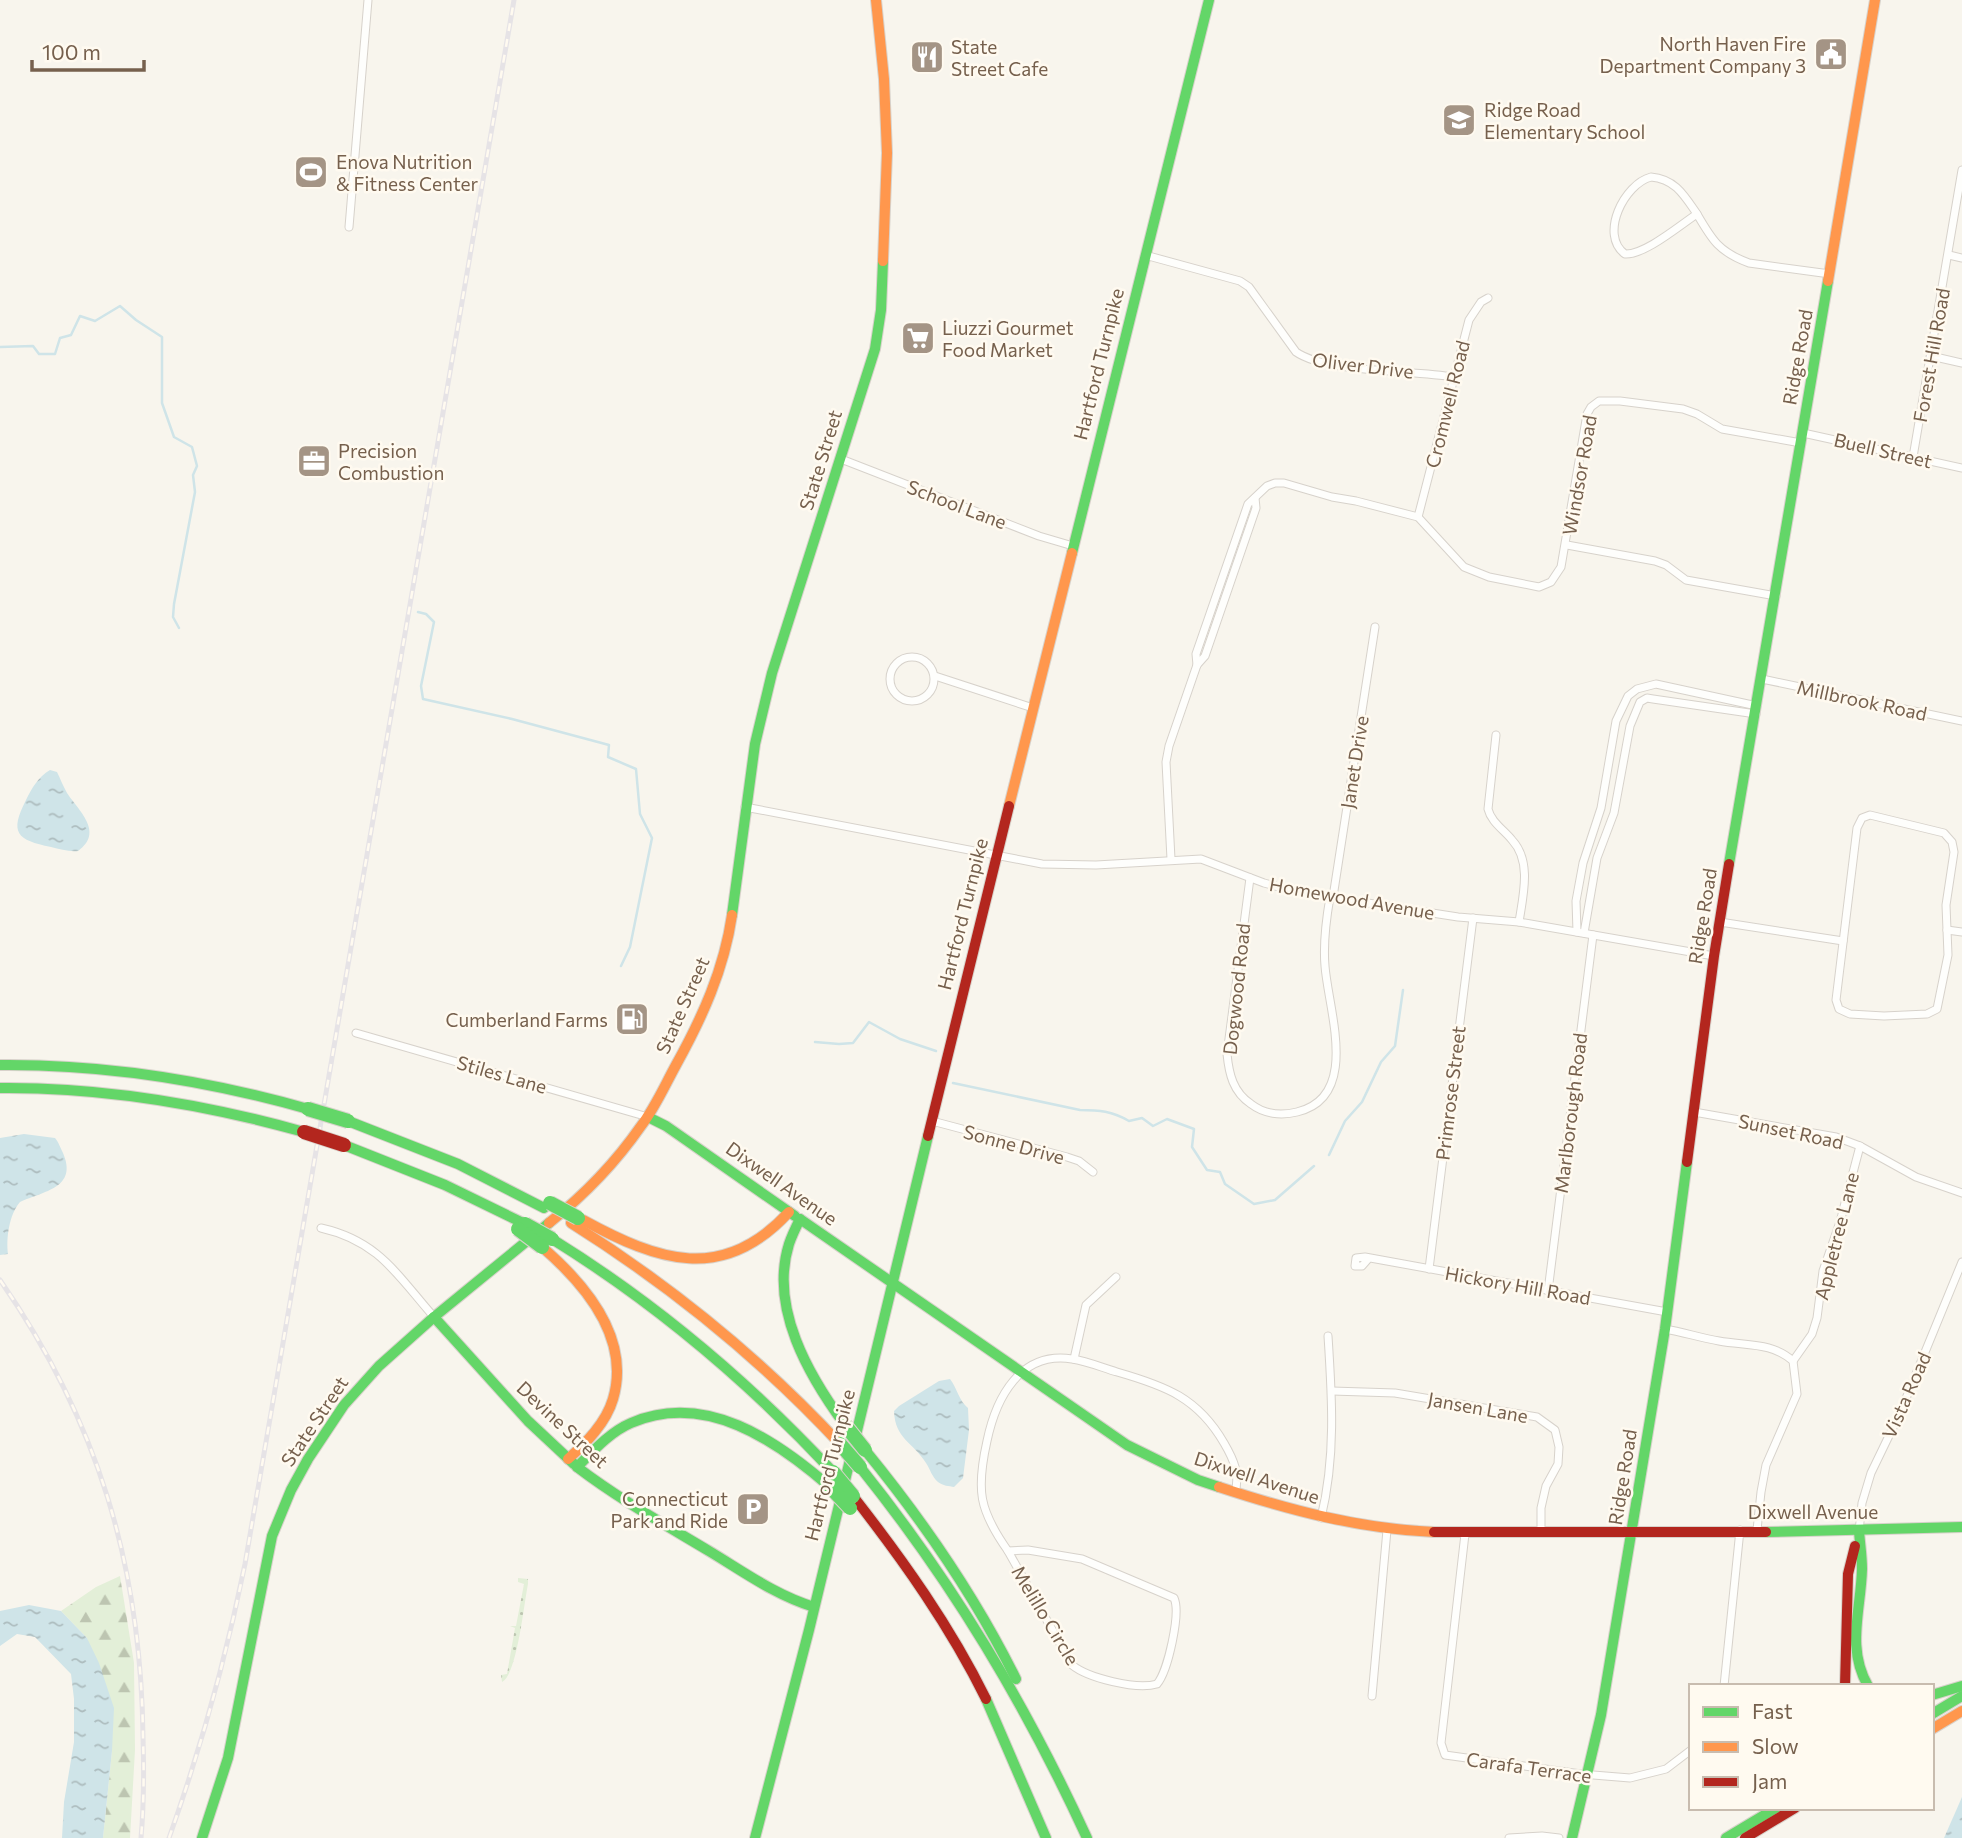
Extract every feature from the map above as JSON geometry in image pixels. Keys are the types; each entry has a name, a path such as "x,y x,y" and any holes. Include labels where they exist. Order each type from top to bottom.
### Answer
{"main road":[{"name":"State Street","path":"202,1838 225,1772 272,1536 308,1459 350,1398 380,1366 434,1317 581,1195 623,1151 648,1116 696,1029 722,965 736,902 745,807 755,744 772,673 875,349 881,310 887,153 884,79 876,0"},
{"name":"Hartford Turnpike","path":"755,1838 1209,0"},
{"name":"Ridge Road","path":"1572,1838 1604,1702 1665,1329 1714,956 1875,0"},
{"path":"0,1065 60,1065 125,1070 216,1086 308,1108 417,1147 575,1220 647,1251 667,1256 697,1258 728,1254 768,1235 794,1215"},
{"path":"0,1088 62,1089 141,1097 218,1110 304,1132 427,1177 485,1203 496,1216 521,1227 621,1283 705,1348 761,1397 833,1472 852,1502 915,1578 983,1692 1046,1838"},
{"name":"Dixwell Avenue","path":"648,1116 1127,1445 1162,1464 1235,1493 1321,1518 1387,1530 1465,1534 1859,1531 1962,1527"},
{"path":"794,1215 785,1265 788,1316 812,1375 845,1425 925,1524 970,1589 1018,1684 1027,1717"},
{"path":"575,1220 702,1314 770,1372 860,1467 906,1524 950,1586 1027,1717 1087,1838"},
{"path":"547,1243 595,1305 608,1331 616,1365 614,1394 607,1412 573,1463"},
{"name":"Devine Street","path":"434,1317 528,1421 573,1463 618,1496 769,1587 795,1601 814,1607"},
{"path":"573,1463 631,1423 665,1413 691,1412 726,1421 762,1436 796,1458 852,1502"},
{"path":"1844,1684 1849,1574 1859,1531"},
{"path":"1859,1531 1861,1570 1855,1641 1859,1674 1866,1684"},
{"path":"1934,1694 1962,1686"},
{"path":"1934,1713 1962,1696"},
{"path":"1934,1728 1962,1711"},
{"path":"1726,1838 1773,1810"},
{"path":"1745,1838 1792,1810"}],"street":[{"path":"349,227 368,0"},
{"name":"Forest Hill Road","path":"1913,457 1962,170"},
{"path":"1697,214 1633,254 1624,253 1616,243 1615,233 1621,203 1644,179 1660,178 1674,184 1697,214 1714,243 1739,259 1749,263 1830,274"},
{"name":"Oliver Drive","path":"1145,255 1240,281 1249,287 1296,352 1307,359 1453,377"},
{"path":"1949,255 1962,258"},
{"name":"Cromwell Road","path":"1418,517 1469,320 1481,302 1488,298"},
{"path":"1931,356 1962,363"},
{"name":"Windsor Road","path":"1776,596 1686,580 1666,565 1655,561 1567,545 1587,414 1599,401 1620,401 1683,409 1722,429 1802,438"},
{"name":"Buell Street","path":"1802,438 1962,468"},
{"name":"School Lane","path":"841,459 1039,536 1073,546"},
{"path":"1171,859 1166,762 1169,746 1197,664 1205,656 1237,564 1256,508 1255,498 1267,486 1284,483 1418,517 1464,567 1489,578 1534,588 1545,585 1557,575 1567,545"},
{"name":"Janet Drive","path":"1331,897 1375,627"},
{"path":"935,676 932,691 913,702 899,697 890,678 896,665 915,657 928,663 935,676 1033,708"},
{"name":"Millbrook Road","path":"1762,679 1962,721"},
{"path":"1581,933 1577,892 1586,849 1601,808 1616,721 1623,703 1637,689 1656,684 1756,710"},
{"path":"1637,689 1643,700"},
{"path":"1581,933 1597,858 1614,813 1633,714 1643,700 1756,710"},
{"path":"1496,735 1488,809 1492,818 1514,841 1522,857 1524,887 1519,922"},
{"name":"Homewood Avenue","path":"745,807 1042,864 1071,866 1201,859 1279,888 1472,918 1519,922 1714,956"},
{"path":"1870,815 1944,833 1952,842 1954,852 1947,905 1947,930 1948,955 1941,1000 1937,1009 1927,1014 1884,1016 1850,1014 1839,1009 1836,1000 1843,941 1857,828 1862,818 1870,815"},
{"name":"Dogwood Road","path":"1250,878 1227,1054 1229,1070 1240,1096 1259,1110 1288,1114 1304,1111 1327,1091 1335,1069 1336,1045 1324,964 1326,924 1331,897"},
{"name":"Primrose Street","path":"1429,1269 1472,918"},
{"path":"1720,922 1843,941"},
{"path":"1947,930 1962,932"},
{"name":"Marlborough Road","path":"1548,1291 1593,935"},
{"name":"Stiles Lane","path":"356,1033 648,1116"},
{"name":"Sunset Road","path":"1694,1112 1836,1138 1860,1146 1916,1177 1962,1193"},
{"name":"Sonne Drive","path":"932,1121 1067,1157 1079,1161 1093,1172"},
{"name":"Appletree Lane","path":"1793,1361 1812,1334 1817,1318 1823,1271 1840,1222 1860,1146"},
{"name":"Devine Street","path":"321,1228 350,1236 371,1248 434,1317"},
{"name":"Hickory Hill Road","path":"1369,1258 1667,1312"},
{"name":"Vista Road","path":"1859,1531 1862,1503 1871,1473 1900,1413 1962,1262"},
{"path":"1073,1359 1086,1305 1115,1277"},
{"path":"1665,1329 1719,1341 1773,1348 1793,1361 1797,1394 1766,1465 1757,1530"},
{"path":"1321,1518 1328,1489 1333,1445 1328,1336"},
{"path":"1020,1372 1042,1360 1057,1357 1073,1359 1155,1383 1188,1399 1208,1418 1226,1446 1238,1476 1235,1493"},
{"name":"Melillo Circle","path":"1008,1550 1028,1550 1082,1559 1174,1598 1177,1607 1176,1621 1163,1673 1157,1684 1144,1686 1088,1676 1072,1665 987,1517 982,1504 981,1478 994,1413 1000,1398 1020,1372"},
{"name":"Jansen Lane","path":"1332,1391 1395,1393 1537,1416 1555,1430 1559,1447 1558,1464 1546,1486 1541,1508 1541,1533"},
{"path":"1373,1696 1387,1530"},
{"path":"1724,1684 1740,1530"},
{"name":"Carafa Terrace","path":"1465,1534 1441,1743 1445,1755 1588,1775 1630,1778 1666,1769 1689,1752"},
{"path":"1509,1838 1559,1838"}],"green space":[{"path":"120,1576 134,1663 135,1750 130,1838 103,1838 112,1751 87,1638 61,1611 96,1587"},
{"path":"518,1578 528,1579 528,1584 516,1653 507,1677 502,1682 501,1675 507,1674 515,1628 510,1626 516,1626 524,1584 518,1582"}],"water":[{"path":"50,770 57,772 67,793 87,821 89,836 86,844 78,851 30,841 19,833 17,828 21,811 33,787"},
{"path":"24,1134 55,1138 63,1153 66,1174 62,1181 48,1191 20,1202 9,1227 8,1254 0,1255 0,1138"},
{"path":"950,1379 968,1408 969,1430 963,1478 954,1487 942,1484 934,1478 921,1456 901,1434 894,1411 939,1381"},
{"path":"29,1605 61,1611 87,1638 99,1663 114,1708 103,1838 62,1838 64,1802 74,1742 71,1674 35,1637 17,1634 0,1646 0,1611"},
{"path":"1962,1797 1962,1838 1944,1838"}],"waterway":[{"path":"0,347 33,346 39,354 55,354 60,338 71,335 80,316 95,321 120,306 162,337 162,403 174,437 192,447 197,466 193,475 195,492 174,604 173,617 179,628"},
{"path":"418,612 426,614 434,622 421,686 423,699 609,745 608,757 636,769 640,814 652,838 630,947 621,966"},
{"path":"1329,1155 1345,1121 1362,1102 1381,1062 1395,1046 1403,990"},
{"path":"815,1042 853,1043 869,1022 900,1039 936,1051"},
{"path":"953,1083 1080,1110 1105,1112 1129,1121 1142,1118 1153,1126 1167,1119 1194,1129 1192,1147 1207,1170 1220,1172 1225,1184 1254,1204 1275,1200 1314,1166"}],"railway":[{"path":"169,1838 212,1702 245,1564 514,0"},
{"path":"0,1280 34,1333 88,1441 108,1497 123,1554 134,1613 140,1674 144,1774 141,1838"}],"traffic: fast":[{"path":"1072,553 1209,0"},
{"path":"732,915 755,744 772,673 875,349 881,310 883,261"},
{"path":"1729,864 1828,281"},
{"path":"0,1065 78,1067 156,1076 232,1090 308,1109"},
{"path":"0,1088 39,1088 154,1099 229,1113 304,1132"},
{"path":"308,1109 348,1121"},
{"path":"648,1117 666,1126 795,1216"},
{"path":"348,1121 458,1164 544,1208"},
{"path":"755,1838 809,1630 928,1136"},
{"path":"344,1145 445,1185 525,1224"},
{"path":"1572,1838 1601,1715 1665,1329 1687,1162"},
{"path":"550,1203 578,1218"},
{"path":"800,1219 1127,1445 1198,1480 1219,1487"},
{"path":"800,1219 789,1244 784,1268 788,1316 806,1363 845,1425"},
{"path":"202,1838 228,1758 272,1536 291,1490 308,1459 344,1405 379,1366 549,1223"},
{"path":"525,1224 552,1239"},
{"path":"518,1229 542,1247"},
{"path":"552,1239 628,1290 700,1346 768,1407 833,1472"},
{"path":"434,1317 528,1421 574,1464"},
{"path":"577,1467 602,1442 631,1423 659,1415 686,1413 738,1425 787,1453 830,1487"},
{"path":"845,1425 865,1450"},
{"path":"840,1444 860,1467"},
{"path":"865,1450 908,1504 947,1560 1016,1679"},
{"path":"577,1467 625,1501 760,1582 814,1607"},
{"path":"860,1467 926,1555 985,1645 1038,1739 1087,1838"},
{"path":"833,1472 853,1496"},
{"path":"830,1487 850,1508"},
{"path":"1766,1532 1962,1527"},
{"path":"1859,1531 1862,1569 1856,1643 1861,1672 1867,1684"},
{"path":"1934,1694 1962,1686"},
{"path":"1934,1713 1962,1696"},
{"path":"986,1699 1046,1838"},
{"path":"1726,1838 1773,1810"}],"traffic: slow":[{"path":"876,0 884,79 887,153 883,261"},
{"path":"1828,281 1875,0"},
{"path":"1009,806 1072,553"},
{"path":"549,1223 610,1165 651,1112 711,993 724,955 732,915"},
{"path":"583,1220 638,1246 664,1254 689,1258 715,1257 740,1249 764,1235 789,1212"},
{"path":"571,1223 644,1272 713,1325 778,1382 840,1444"},
{"path":"542,1247 588,1295 610,1334 616,1355 617,1376 610,1408 595,1432 568,1459"},
{"path":"1219,1487 1352,1523 1434,1532"},
{"path":"1934,1728 1962,1711"}],"traffic: jam":[{"path":"928,1136 1009,806"},
{"path":"1687,1162 1729,864"},
{"path":"304,1132 344,1145"},
{"path":"853,1496 925,1594 986,1699"},
{"path":"1434,1532 1766,1532"},
{"path":"1845,1684 1848,1574 1855,1546"},
{"path":"1745,1838 1792,1810"}],"place":[{"name":"North Haven Fire Department Company 3","path":"1831,54"},
{"name":"State Street Cafe","path":"927,57"},
{"name":"Ridge Road Elementary School","path":"1459,120"},
{"name":"Enova Nutrition & Fitness Center","path":"311,172"},
{"name":"Liuzzi Gourmet Food Market","path":"918,338"},
{"name":"Precision Combustion","path":"314,461"},
{"name":"Cumberland Farms","path":"632,1019"},
{"name":"Connecticut Park and Ride","path":"753,1509"}]}
